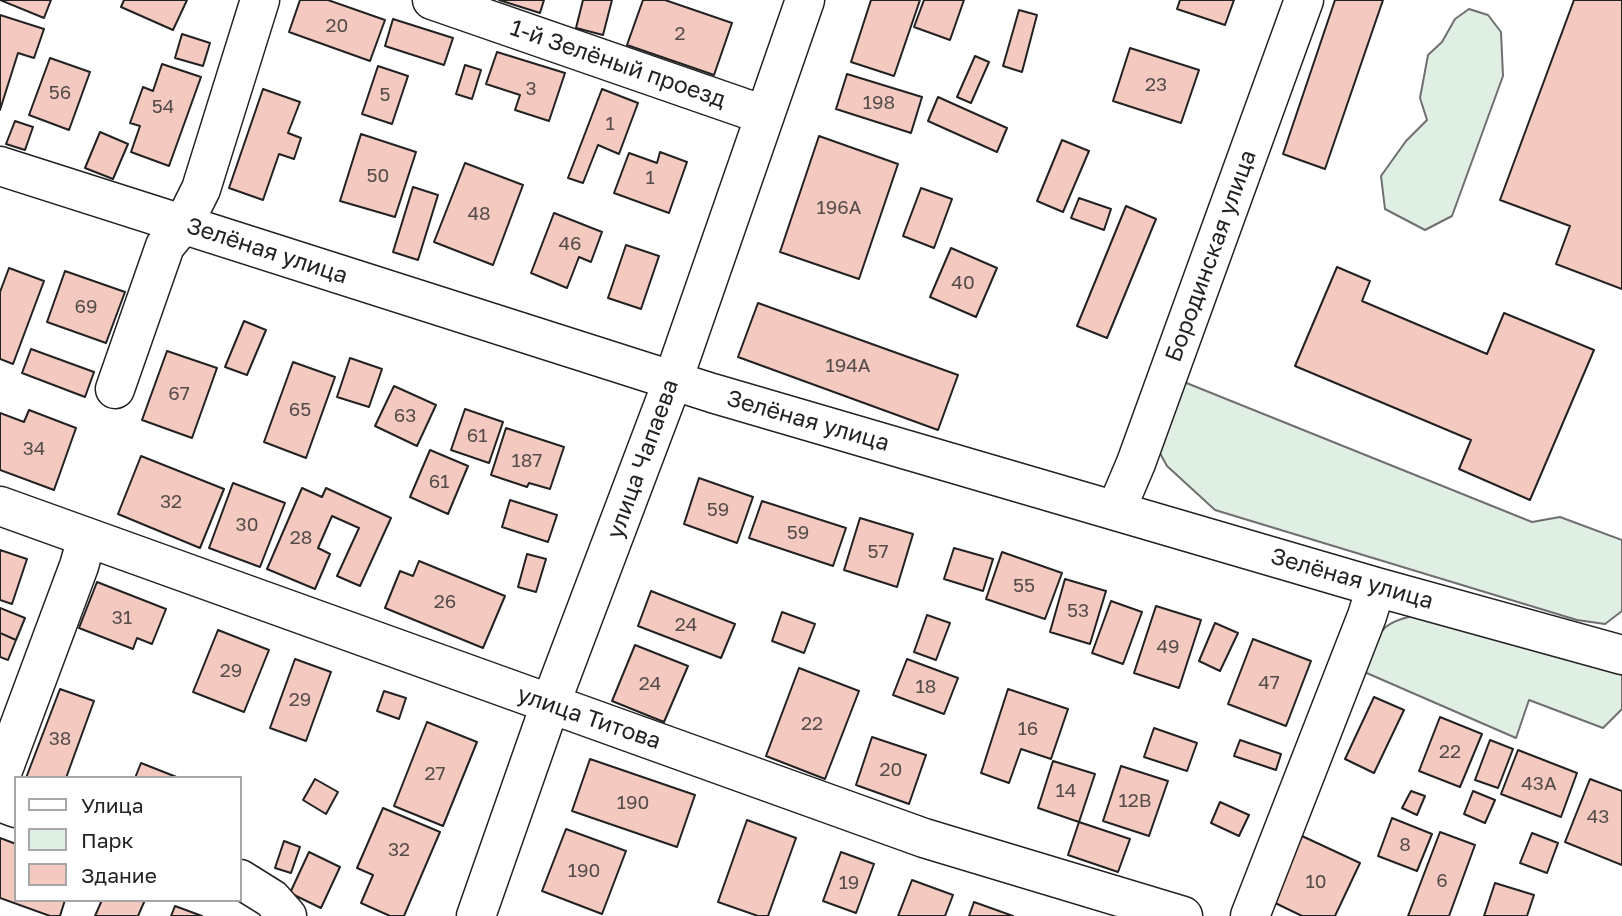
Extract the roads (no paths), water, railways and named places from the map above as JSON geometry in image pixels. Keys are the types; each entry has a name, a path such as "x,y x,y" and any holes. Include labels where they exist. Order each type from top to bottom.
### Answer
{"street":[{"path":"115,389 165,246 184,223 201,189 260,0"},
{"name":"1-й Зелёный проезд","path":"432,0 764,115"},
{"name":"улица Чапаева","path":"476,916 551,705 673,380 806,0"},
{"name":"Бородинская улица","path":"1116,510 1136,463 1304,0"},
{"name":"Зелёная улица","path":"0,166 673,380 1376,587 1622,655"},
{"name":"улица Титова","path":"0,506 925,838 1183,916"},
{"path":"0,778 87,538"},
{"path":"1250,916 1376,587"},
{"path":"242,879 272,899 287,916"}]}
